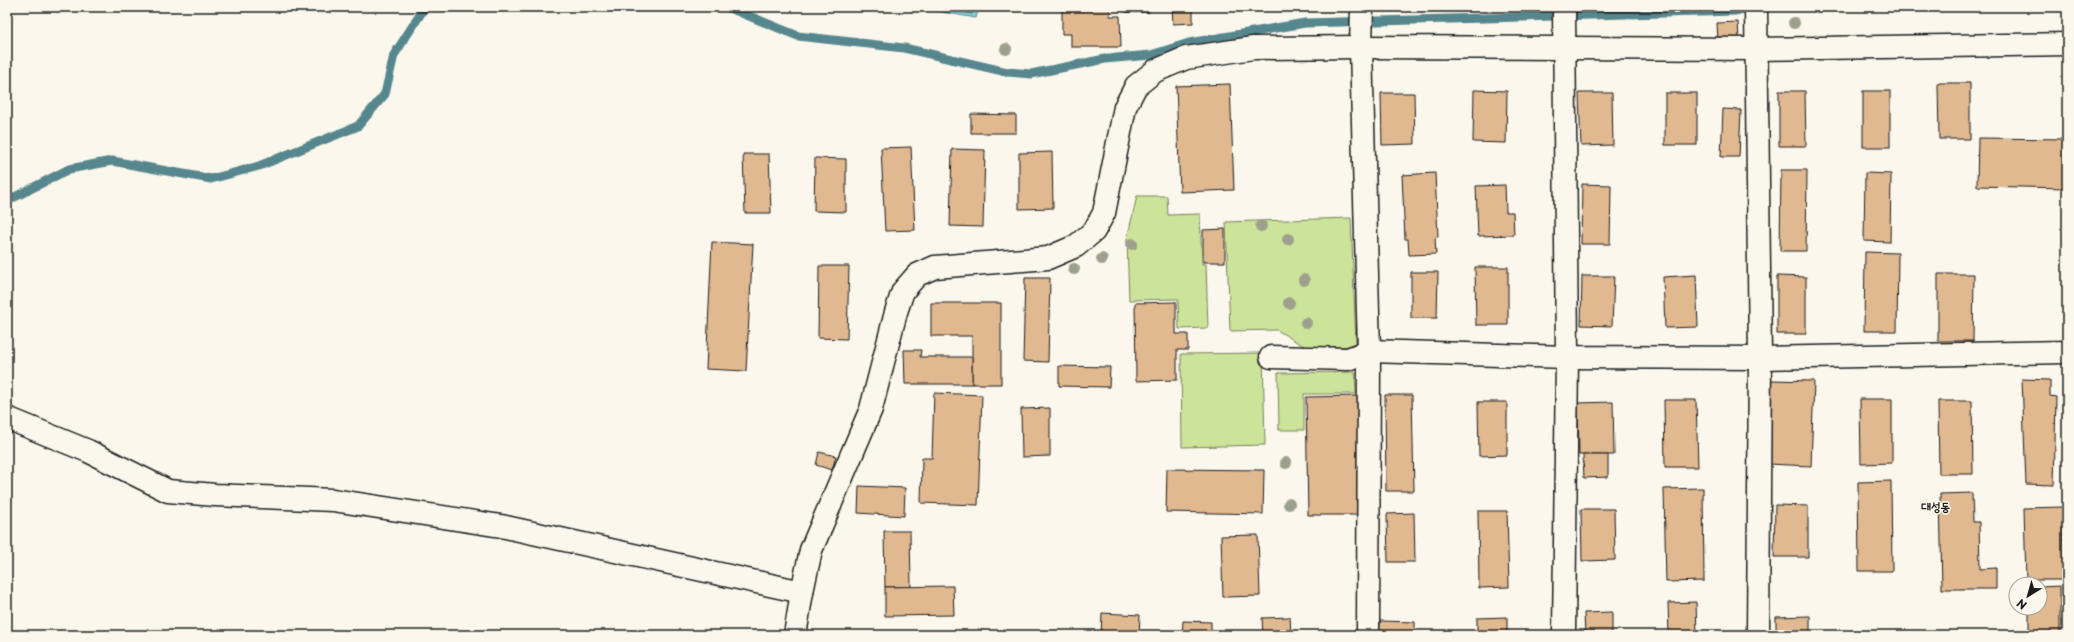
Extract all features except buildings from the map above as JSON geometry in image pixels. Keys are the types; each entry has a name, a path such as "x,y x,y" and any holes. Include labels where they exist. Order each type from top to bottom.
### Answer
{"street":[{"path":"1756,14 1760,358 1758,635"},
{"path":"795,635 811,550 871,409 896,312 903,291 917,275 935,266 1048,258 1076,246 1094,231 1104,213 1125,107 1136,86 1155,71 1186,58 1253,48 1362,25 1564,27 1756,49 2067,44"},
{"path":"1362,25 1369,351 1368,635"},
{"path":"1564,27 1567,356 1564,635"},
{"path":"1271,357 1348,359 1369,351 1567,356 1760,358 2067,352"},
{"path":"7,418 88,451 168,491 215,496 333,500 501,526 802,592"}],"green space":[{"path":"1137,196 1167,196 1168,215 1200,214 1202,264 1206,264 1208,328 1179,329 1178,299 1129,300 1127,239"},
{"path":"1351,218 1356,346 1307,348 1277,330 1230,331 1226,222"},
{"path":"1263,353 1265,445 1182,447 1181,354"},
{"path":"1355,372 1356,394 1304,394 1304,430 1279,430 1278,373"}],"water":[{"path":"913,7 979,7 976,18"}],"waterway":[{"path":"7,201 69,169 112,161 211,179 259,166 358,126 385,94 394,55 425,7"},
{"path":"727,7 798,36 904,48 1007,72 1031,74 1105,59 1151,55 1189,43 1305,23 1736,11 1752,7"}],"district":[{"name":"대성동","path":"1936,506"}]}
